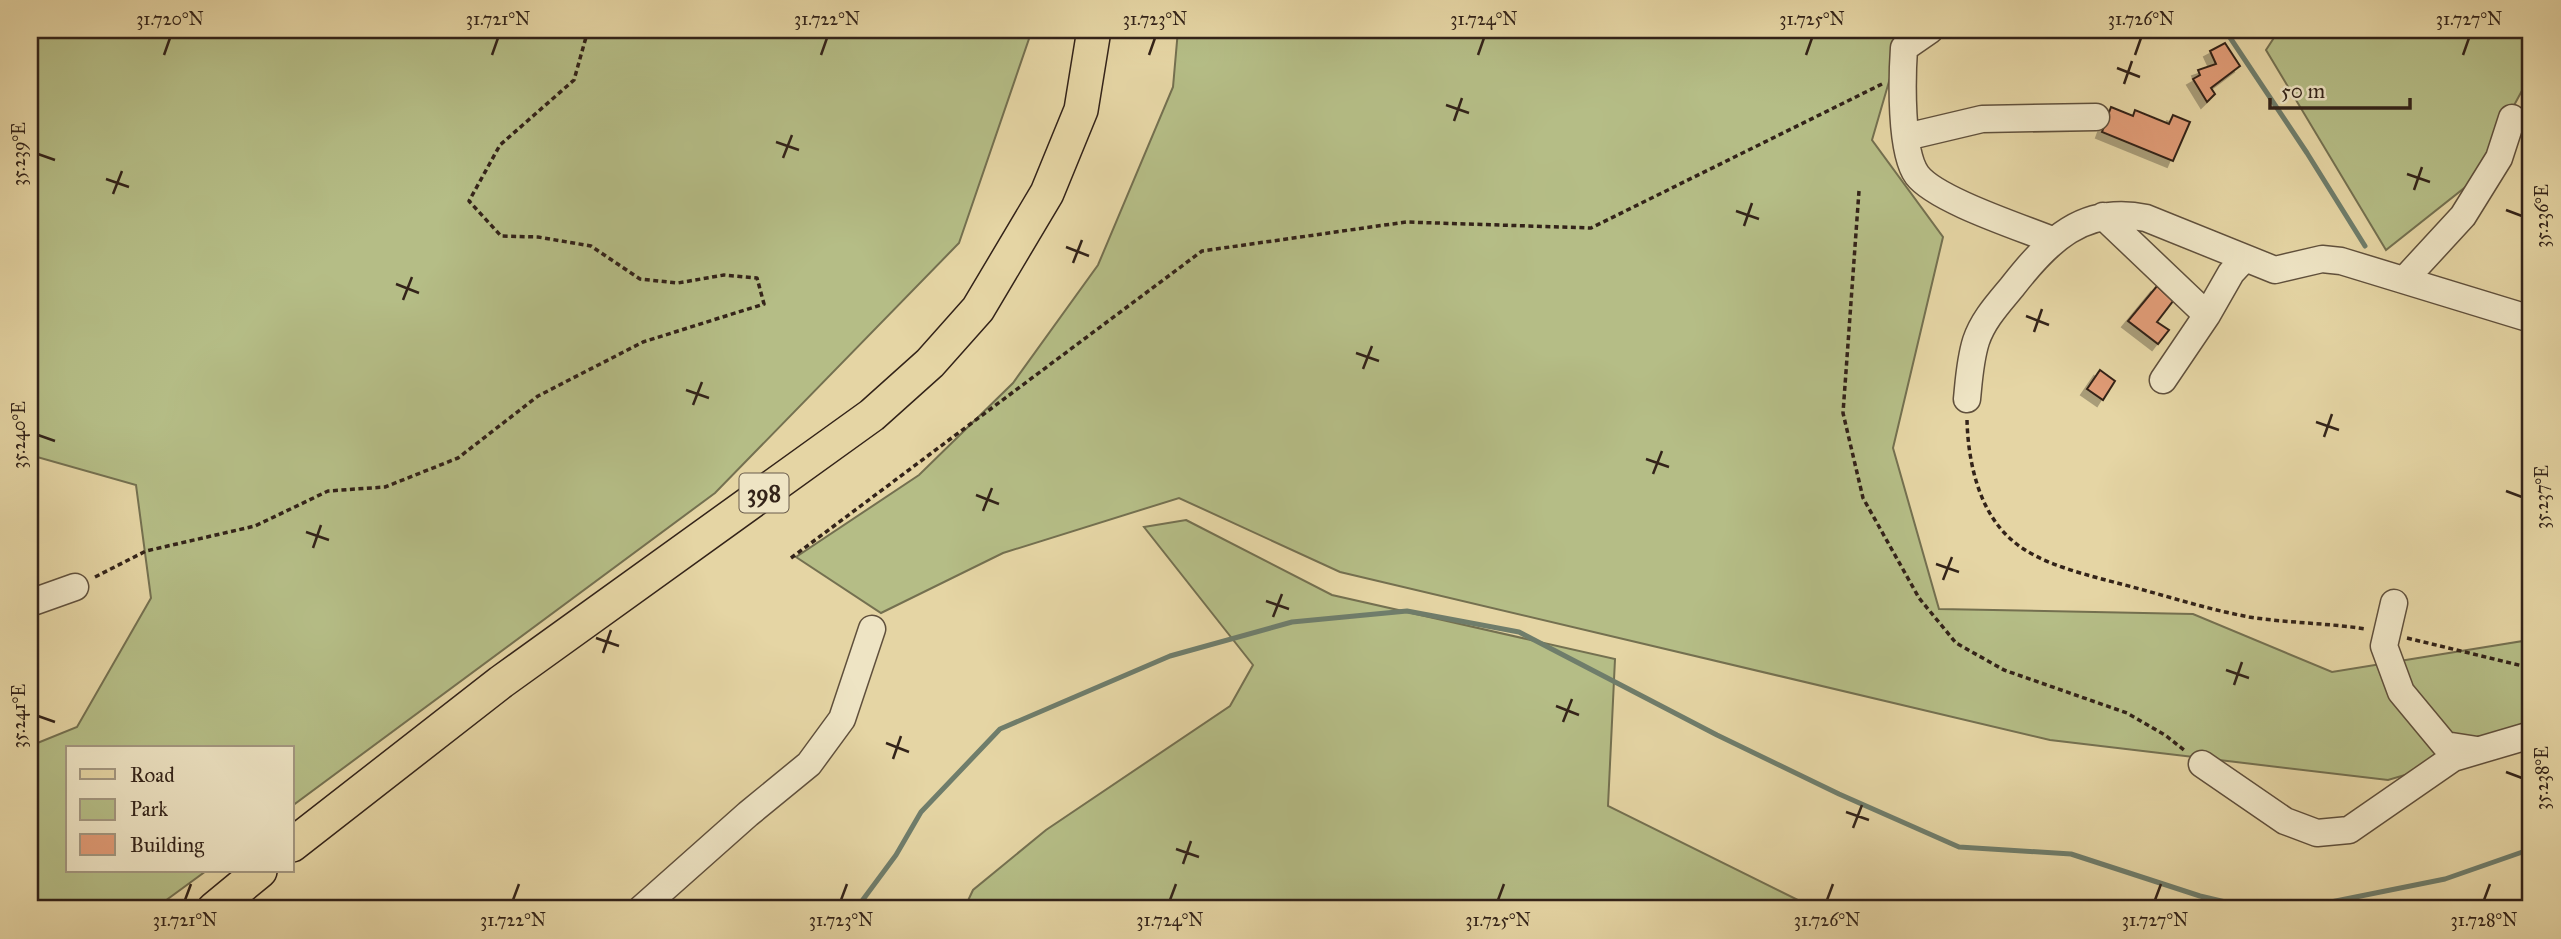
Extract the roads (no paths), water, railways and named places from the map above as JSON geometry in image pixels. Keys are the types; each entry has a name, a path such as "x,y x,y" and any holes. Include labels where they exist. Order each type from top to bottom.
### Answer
{"main road":[{"name":"398","path":"294,843 501,682 872,415 930,363 978,309 1047,193 1081,110 1094,30"},
{"path":"214,909 259,872"}],"street":[{"path":"1930,30 1904,48 1902,74 1906,137 1908,155 1916,173 1939,193 2052,240"},
{"path":"1906,137 1982,119 2096,117"},
{"path":"2405,279 2463,216 2499,158 2512,118"},
{"path":"1967,399 1970,366 1977,339 1987,318 2052,240 2103,216 2130,214 2146,218 2275,270 2322,259 2341,261 2531,319"},
{"path":"2103,216 2207,314"},
{"path":"2163,380 2231,273 2244,258"},
{"path":"30,603 75,587"},
{"path":"2394,603 2384,646 2400,692 2445,745 2479,750"},
{"path":"641,909 809,764 842,719 872,629"},
{"path":"2202,764 2285,821 2317,833 2348,830 2453,758 2531,735"}],"waterway":[{"path":"2225,30 2365,246"},
{"path":"856,909 896,855 921,812 1000,729 1170,656 1292,622 1407,611 1519,632 1717,735 1839,794 1959,847 2071,854 2200,896 2255,909"},
{"path":"2296,909 2445,879 2531,849"}]}
